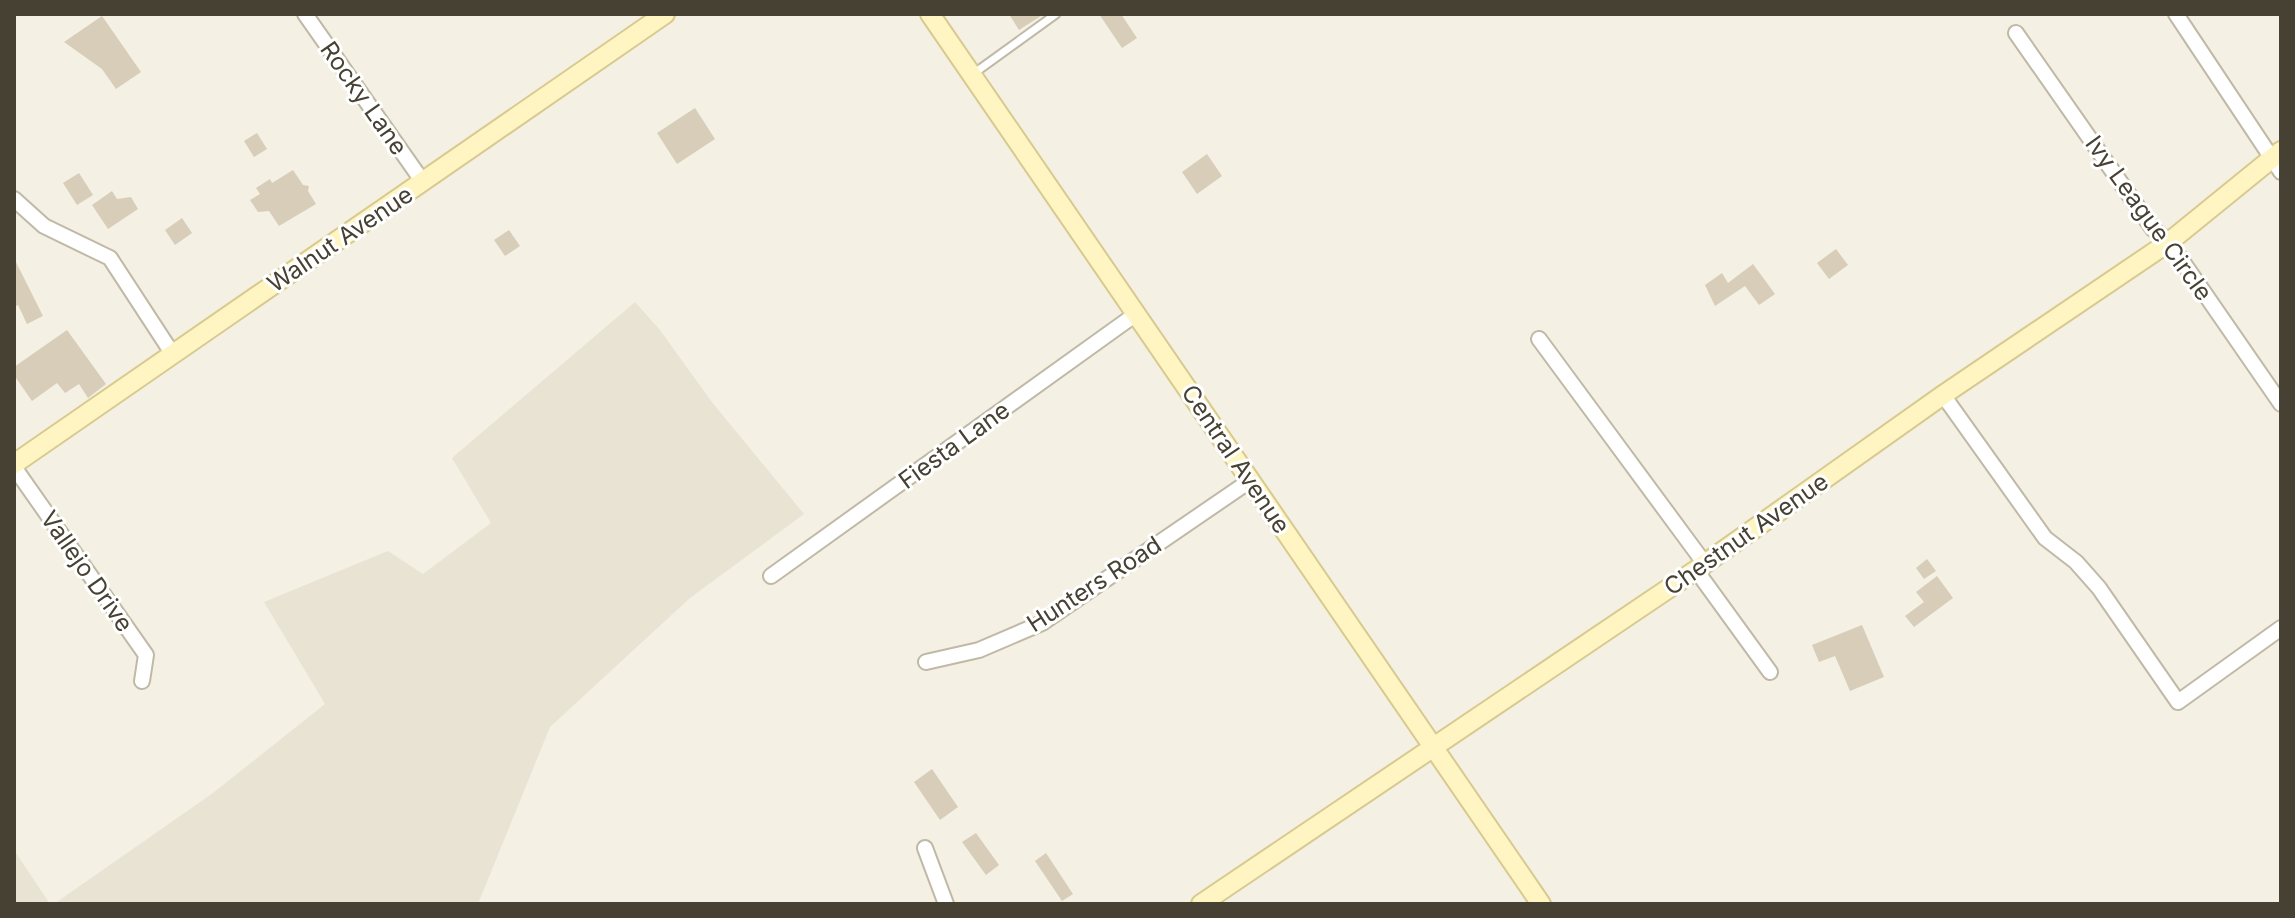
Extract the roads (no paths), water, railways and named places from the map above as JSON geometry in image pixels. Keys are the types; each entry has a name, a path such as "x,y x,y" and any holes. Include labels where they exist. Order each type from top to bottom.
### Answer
{"street":[{"name":"Rocky Lane","path":"305,14 423,182"},
{"name":"Walnut Avenue","path":"14,465 665,14"},
{"name":"Central Avenue","path":"930,14 1541,904"},
{"path":"2176,14 2278,161"},
{"name":"Ivy League Circle","path":"2016,33 2153,229 2169,242 2281,404"},
{"name":"Chestnut Avenue","path":"1201,904 1701,567 1943,395 2169,242 2278,161"},
{"path":"14,199 44,226 110,258 172,353"},
{"name":"Fiesta Lane","path":"771,576 1136,314"},
{"path":"1539,339 1701,567 1770,672"},
{"path":"1943,395 2045,538 2076,562 2099,588 2178,702 2281,628"},
{"name":"Vallejo Drive","path":"14,465 146,655 142,681"},
{"name":"Hunters Road","path":"926,662 979,650 1042,623 1251,480"},
{"path":"925,848 946,904"}],"lane":[{"path":"971,75 1056,14"}]}
